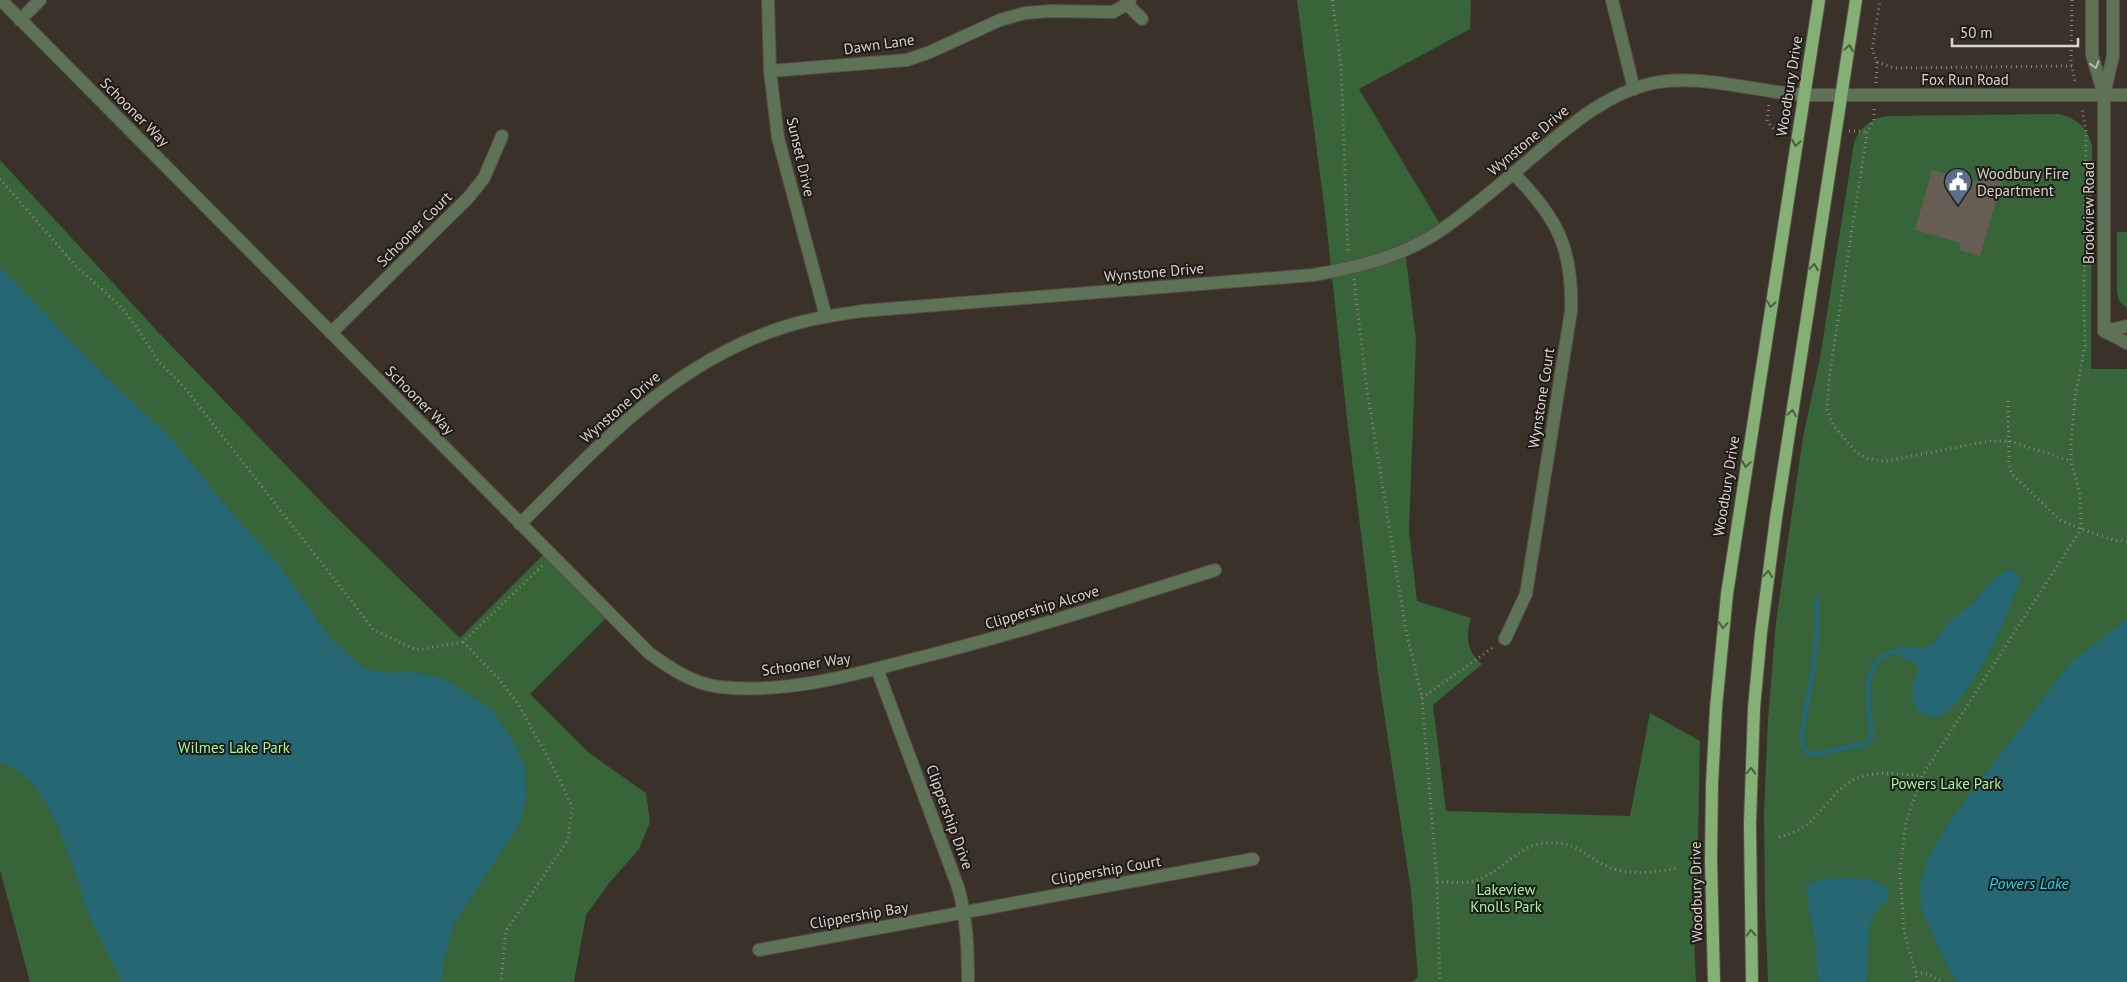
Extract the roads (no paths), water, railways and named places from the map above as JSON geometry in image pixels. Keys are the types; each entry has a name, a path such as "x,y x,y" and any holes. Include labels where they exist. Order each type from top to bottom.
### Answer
{"main road":[{"name":"Woodbury Drive","path":"1714,982 1711,822 1716,708 1722,632 1743,481 1819,0"},
{"path":"1752,982 1750,823 1754,717 1761,633 1774,528 1856,0"}],"street":[{"name":"Schooner Way","path":"1,0 649,653 672,669 695,681 719,687 782,687 877,669"},
{"path":"20,20 40,0"},
{"name":"Sunset Drive","path":"768,0 770,71 778,138 826,317"},
{"path":"1612,0 1634,89"},
{"path":"2092,0 2092,55 2104,95"},
{"path":"2104,95 2113,56 2113,0"},
{"path":"1128,2 1142,19"},
{"name":"Dawn Lane","path":"770,71 907,60 930,52 1000,20 1025,13 1052,10 1113,12 1128,2"},
{"name":"Wynstone Drive","path":"520,524 628,418 682,376 710,359 745,342 781,328 826,317 878,310 1313,275 1351,268 1382,260 1412,247 1435,234 1580,118 1602,102 1634,89 1655,82 1685,80 1804,95"},
{"name":"Fox Run Road","path":"1804,95 2127,95"},
{"name":"Brookview Road","path":"2104,95 2104,331"},
{"name":"Schooner Court","path":"331,333 468,198 484,178 502,136"},
{"name":"Wynstone Court","path":"1505,638 1526,594 1571,311 1572,287 1568,259 1560,234 1548,214 1513,173"},
{"path":"2104,331 2127,326"},
{"path":"2104,331 2127,343"},
{"name":"Clippership Alcove","path":"877,669 991,640 1216,570"},
{"name":"Clippership Drive","path":"877,669 958,887 965,912 968,982"},
{"name":"Clippership Court","path":"965,912 1253,859"},
{"name":"Clippership Bay","path":"759,950 965,912"}],"water":[{"name":"Wilmes Lake Park","path":"0,267 105,376 173,440 229,510 280,566 330,638 364,669 390,673 414,672 447,680 492,710 512,739 525,767 526,799 519,825 453,925 444,960 441,982 122,982 93,924 50,809 36,789 20,773 0,762"},
{"path":"2009,570 2016,573 2020,580 2001,628 1977,674 1957,702 1947,712 1934,717 1920,712 1914,703 1912,693 1914,680 1919,668 1914,663 1901,658 1900,651 1903,646 1925,648 1933,643 1950,621 1973,603 1991,582"},
{"name":"Powers Lake","path":"2127,619 2127,982 1956,982 1941,954 1921,907 1920,885 1929,855 1954,815 2071,662"},
{"path":"1837,878 1870,880 1888,888 1889,895 1874,914 1869,928 1867,982 1818,982 1815,940 1806,890 1815,881"}],"waterway":[{"path":"1817,599 1814,663 1802,733 1803,747 1808,753 1816,754 1868,743 1872,735 1868,697 1872,672 1877,662 1887,655 1900,651"}],"place":[{"name":"Woodbury Fire Department","path":"1958,206"}],"park label":[{"name":"Powers Lake Park","path":"1946,783"},
{"name":"Lakeview Knolls Park","path":"1506,898"}]}
